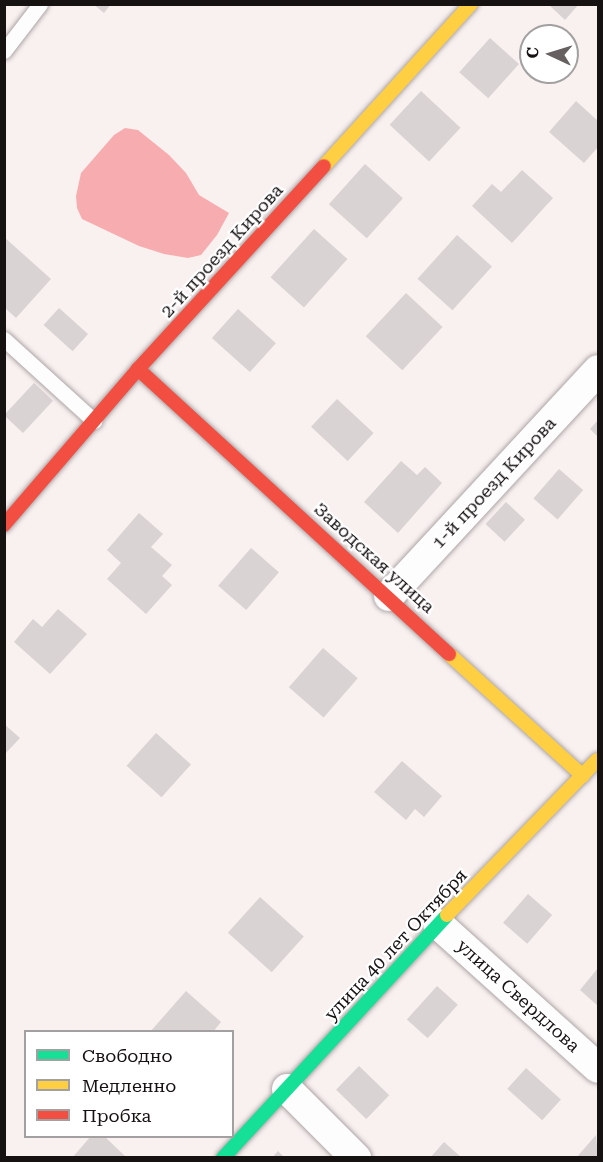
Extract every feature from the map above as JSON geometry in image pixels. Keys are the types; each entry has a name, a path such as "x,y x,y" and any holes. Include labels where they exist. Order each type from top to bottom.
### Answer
{"street":[{"name":"2-й проезд Кирова","path":"4,525 138,369 471,4"},
{"name":"Заводская улица","path":"138,369 584,776"},
{"name":"1-й проезд Кирова","path":"389,597 598,370"},
{"name":"улица 40 лет Октября","path":"223,1158 438,924 598,759"},
{"name":"улица Свердлова","path":"438,924 598,1068"},
{"path":"287,1089 356,1158"}],"lane":[{"path":"4,51 40,4"},
{"path":"4,339 94,421"}],"shaded area":[{"path":"125,128 138,130 169,155 186,173 199,195 229,213 217,235 201,255 188,258 164,254 139,246 82,219 77,208 76,196 81,173 114,135"}],"building":[{"path":"93,4 111,4 104,13"},
{"path":"548,4 579,4 565,20"},
{"path":"490,38 519,64 488,98 459,72"},
{"path":"421,91 460,128 429,161 390,125"},
{"path":"576,101 598,121 598,147 584,163 549,132"},
{"path":"365,164 403,198 367,238 329,204"},
{"path":"522,170 553,198 512,243 472,206 492,184 501,192"},
{"path":"314,229 347,259 304,307 271,277"},
{"path":"457,235 492,266 452,310 418,279"},
{"path":"4,237 51,279 16,318 4,307"},
{"path":"406,293 443,327 402,370 366,336"},
{"path":"59,308 88,334 73,351 44,325"},
{"path":"238,309 276,343 250,372 212,338"},
{"path":"34,383 53,401 23,433 4,415"},
{"path":"337,399 374,433 348,461 311,427"},
{"path":"598,420 598,437 590,429"},
{"path":"401,461 417,475 425,467 442,483 398,533 364,502"},
{"path":"559,469 583,490 558,519 533,498"},
{"path":"506,502 525,520 505,542 486,524"},
{"path":"139,513 163,534 151,547 172,565 162,576 172,585 146,614 107,579 121,563 107,550"},
{"path":"251,548 279,572 246,610 218,586"},
{"path":"58,609 87,634 50,674 14,642 33,619 42,627"},
{"path":"323,648 358,678 324,717 289,687"},
{"path":"4,724 20,738 4,755"},
{"path":"156,733 191,764 161,797 127,766"},
{"path":"402,761 442,796 424,817 415,809 406,820 374,792"},
{"path":"528,894 552,915 527,944 503,923"},
{"path":"260,897 304,936 272,972 228,933"},
{"path":"598,968 598,1006 580,990"},
{"path":"437,986 458,1005 428,1038 407,1019"},
{"path":"186,991 221,1022 215,1030 152,1030"},
{"path":"359,1066 389,1095 366,1119 336,1090"},
{"path":"526,1068 561,1099 542,1120 507,1089"},
{"path":"596,1135 598,1158 576,1158"},
{"path":"89,1138 106,1138 127,1158 72,1158"},
{"path":"444,1142 462,1158 430,1158"},
{"path":"278,1151 285,1158 272,1158"}],"traffic: fast":[{"path":"223,1158 447,915"}],"traffic: slow":[{"path":"324,166 471,4"},
{"path":"449,654 583,776"},
{"path":"447,915 597,760"}],"traffic: jam":[{"path":"4,525 138,369 324,166"},
{"path":"138,369 449,654"}]}
